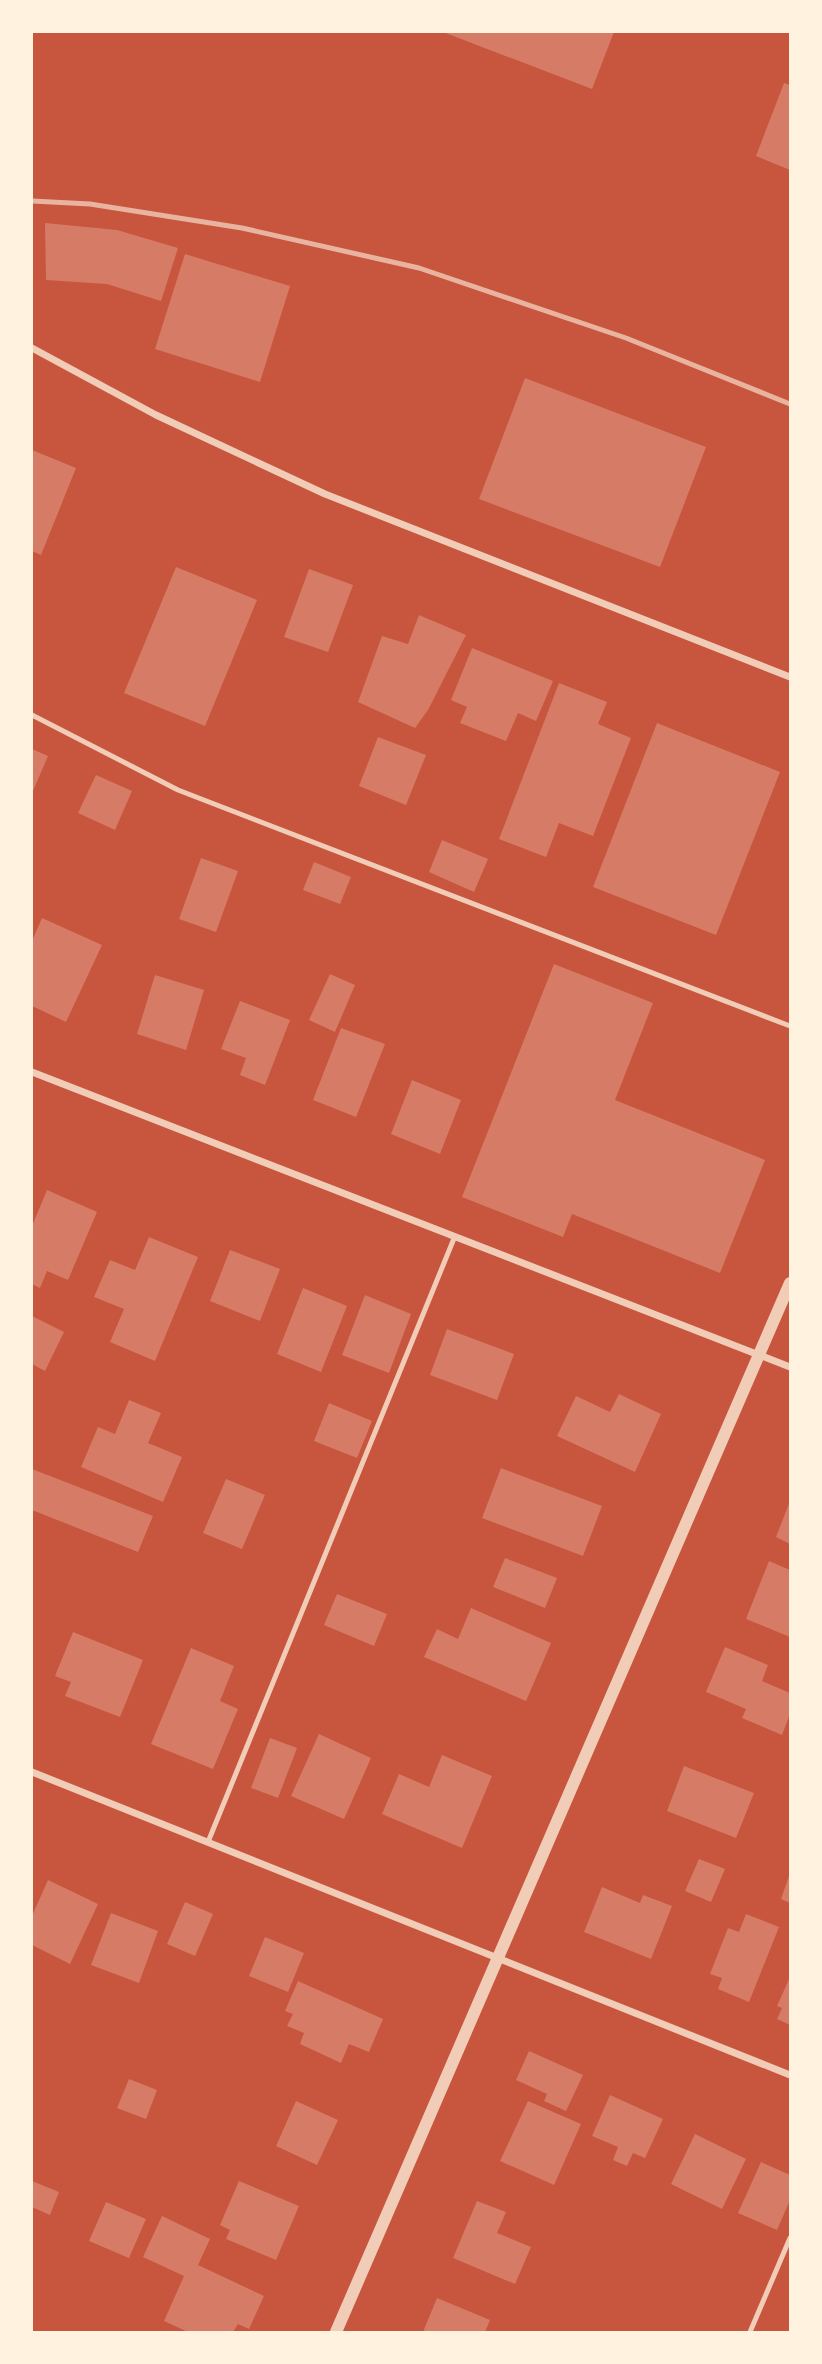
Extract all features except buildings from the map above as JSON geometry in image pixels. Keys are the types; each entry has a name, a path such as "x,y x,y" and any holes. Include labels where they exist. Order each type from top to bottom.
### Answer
{"street":[{"path":"32,348 156,415 325,494 790,677"},
{"path":"32,1072 790,1367"},
{"path":"335,2333 762,1355 790,1283"},
{"path":"32,1772 498,1956 790,2075"}],"lane":[{"path":"32,715 178,790 790,1026"},
{"path":"208,1842 455,1236"},
{"path":"750,2333 790,2238"}],"railway":[{"path":"32,201 90,204 242,228 419,268 626,338 790,404"}]}
